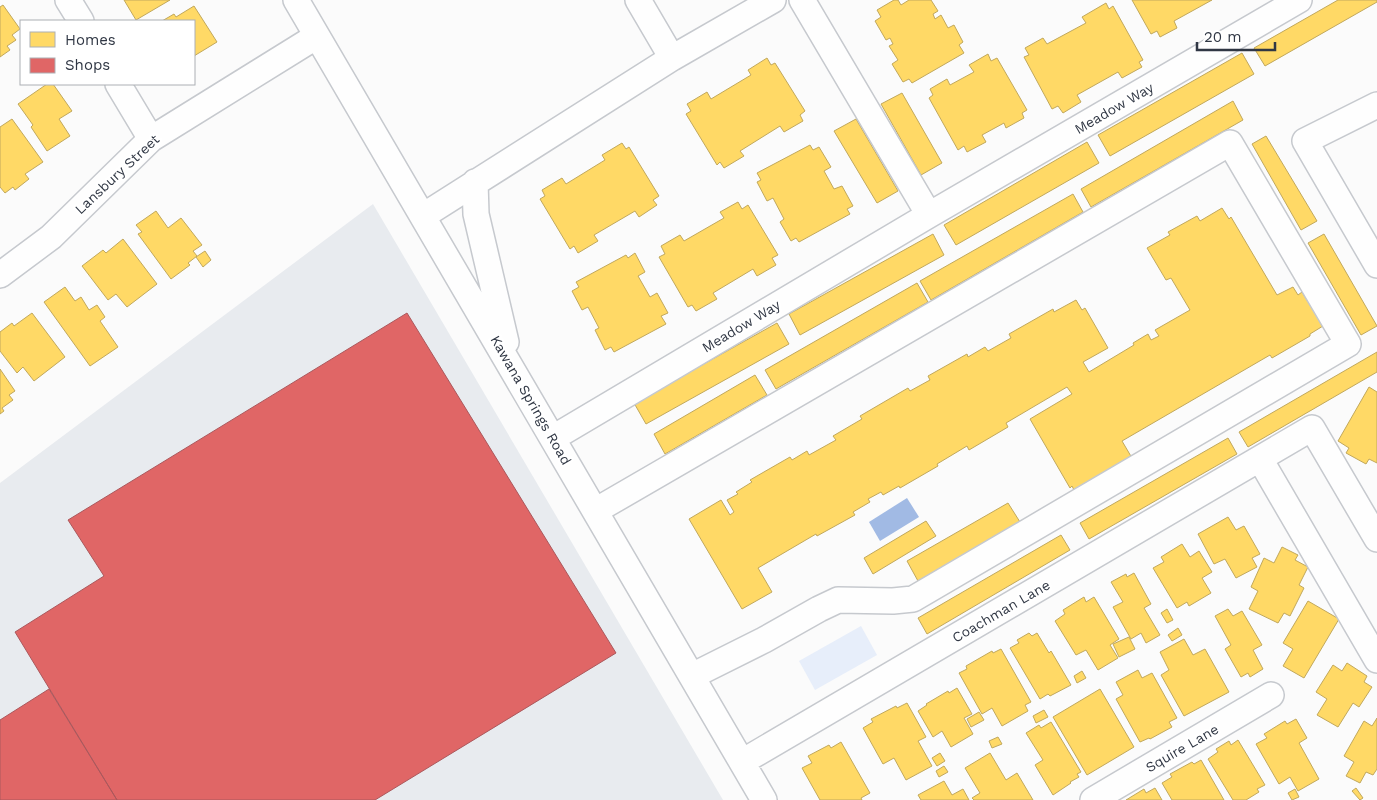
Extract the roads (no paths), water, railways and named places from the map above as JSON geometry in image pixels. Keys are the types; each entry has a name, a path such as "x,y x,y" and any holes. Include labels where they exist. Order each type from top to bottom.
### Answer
{"street":[{"path":"68,0 80,20"},
{"name":"Kawana Springs Road","path":"296,0 764,800"},
{"path":"638,0 672,58"},
{"path":"424,216 672,58 773,0"},
{"path":"802,0 930,215"},
{"name":"Meadow Way","path":"553,438 1299,0"},
{"name":"Lansbury Street","path":"0,274 51,238 151,139 318,36"},
{"path":"119,85 151,139"},
{"path":"1377,105 1305,141 1377,265"},
{"path":"595,511 1230,144 1348,344 913,598 838,600 692,676"},
{"path":"476,182 476,214 512,367"},
{"name":"Coachman Lane","path":"742,762 1312,428 1377,540"},
{"path":"1260,459 1377,660"},
{"name":"Squire Lane","path":"1093,800 1272,695"}],"water":[{"path":"907,498 919,517 880,541 869,522"}]}
